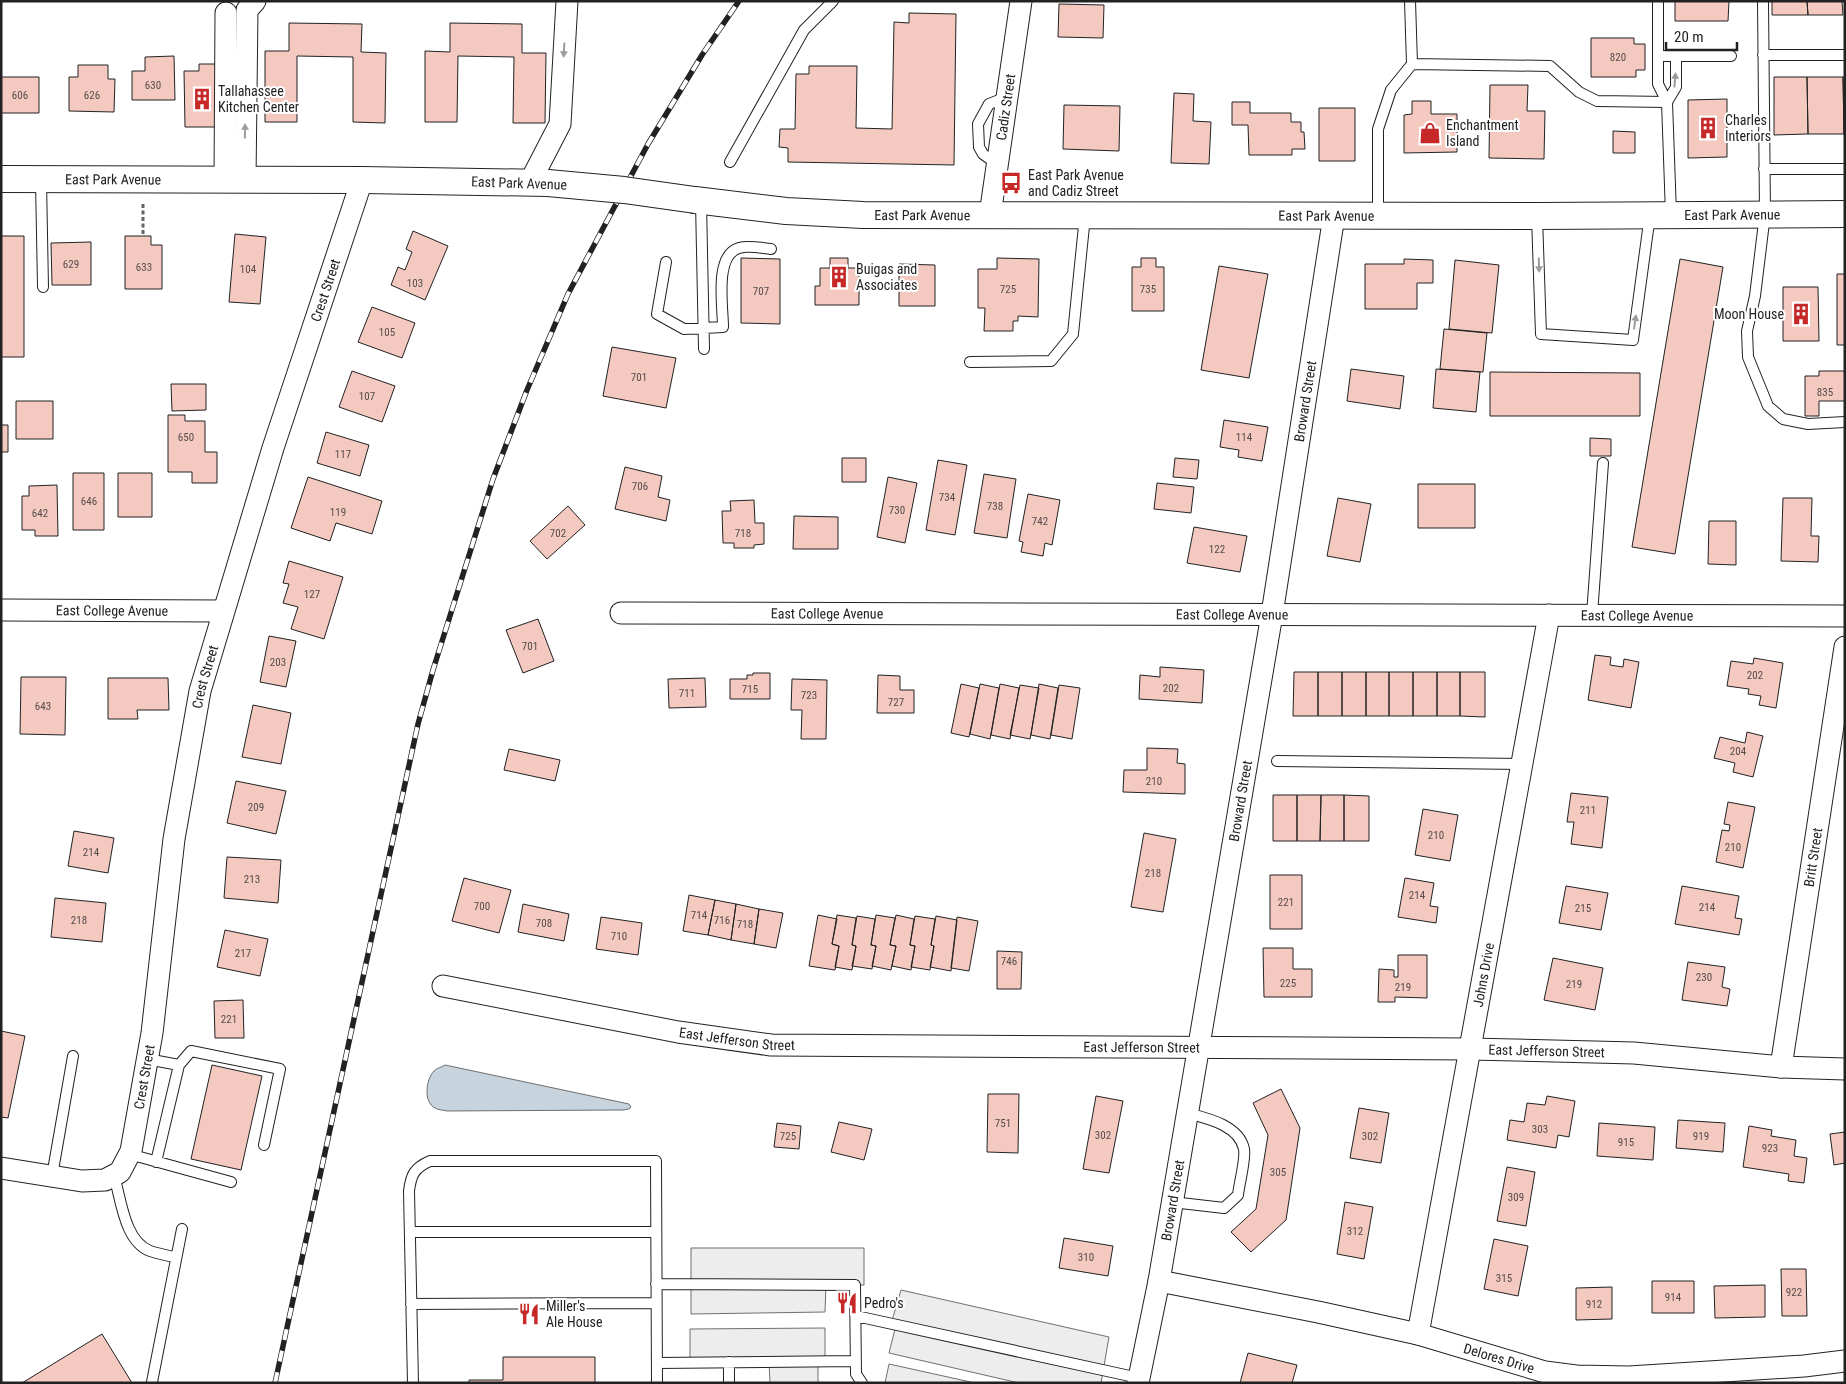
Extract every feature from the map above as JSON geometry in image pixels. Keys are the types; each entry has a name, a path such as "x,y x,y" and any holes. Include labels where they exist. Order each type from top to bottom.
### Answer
{"street":[{"path":"235,180 247,10 255,1"},
{"path":"539,183 560,124 567,1"},
{"name":"Cadiz Street","path":"990,214 1021,1"},
{"path":"226,13 235,180"},
{"name":"East Park Avenue","path":"1,179 362,180 539,183 624,190 786,211 863,214 1537,216 1845,214"},
{"name":"Crest Street","path":"110,1178 120,1172 129,1154 148,1059 174,838 200,691 222,611 273,448 362,180"},
{"name":"Broward Street","path":"1138,1380 1172,1202 1272,614 1334,216"},
{"name":"East College Avenue","path":"1,610 222,611"},
{"name":"East College Avenue","path":"621,613 1845,616"},
{"name":"Johns Drive","path":"1418,1334 1549,615"},
{"name":"Britt Street","path":"1782,1067 1845,646"},
{"name":"East Jefferson Street","path":"443,986 678,1032 771,1045 1197,1049 1470,1049 1634,1053 1782,1067 1845,1069"},
{"path":"1,1168 82,1181 110,1178"},
{"name":"Delores Drive","path":"1158,1282 1318,1312 1418,1334 1545,1372 1576,1376 1629,1377 1804,1366 1845,1361"}],"lane":[{"path":"730,162 804,30 833,1"},
{"path":"1378,216 1378,130 1390,90 1412,64 1410,1"},
{"path":"1658,1 1658,84 1667,102"},
{"path":"1763,1 1765,214 1755,296 1748,331 1748,357 1768,406 1783,419 1808,424 1845,422"},
{"path":"1763,55 1845,55"},
{"path":"1658,56 1731,56"},
{"path":"1537,216 1541,334 1633,340 1661,214 1667,102 1676,87 1676,56"},
{"path":"1412,64 1550,66 1579,92 1597,101 1667,102"},
{"path":"1764,169 1845,169"},
{"path":"41,179 42,287"},
{"path":"698,201 704,348"},
{"path":"970,362 1051,361 1073,334 1085,215"},
{"path":"666,262 657,314 684,329 724,327 722,267 729,254 737,248 743,247 771,249"},
{"path":"1592,615 1603,463"},
{"path":"1277,761 1522,764"},
{"path":"156,1162 179,1065 191,1051 280,1069 264,1146"},
{"path":"52,1176 73,1056"},
{"path":"148,1059 179,1065"},
{"path":"1172,1202 1224,1208 1238,1195 1244,1149 1234,1132 1216,1122 1187,1112"},
{"path":"129,1154 231,1182"},
{"path":"413,1383 409,1191 411,1175 418,1166 430,1161 656,1161 657,1383"},
{"path":"110,1178 136,1242 148,1250 176,1258"},
{"path":"152,1382 182,1228"},
{"path":"410,1232 656,1232"},
{"path":"656,1284 855,1285 856,1374 862,1383"},
{"path":"411,1304 656,1303"},
{"path":"856,1316 1138,1380"},
{"path":"657,1363 856,1361"},
{"path":"729,1362 729,1383"}],"path":[{"path":"143,201 143,236"}],"shaded area":[{"path":"445,1065 629,1104 631,1107 623,1110 439,1110 431,1105 427,1096 427,1090 431,1075 434,1071"},
{"path":"691,1248 864,1248 864,1285 826,1285 825,1312 691,1314"},
{"path":"901,1290 1109,1337 1101,1383 1019,1383 889,1353 896,1325 891,1324"},
{"path":"825,1328 825,1361 818,1361 818,1383 770,1383 769,1362 690,1362 690,1329"},
{"path":"889,1364 975,1383 885,1383"}],"building":[{"path":"1675,1 1729,1 1728,21 1675,21"},
{"path":"1772,1 1807,1 1808,15 1772,15"},
{"path":"1807,1 1842,1 1843,15 1808,15"},
{"path":"1059,4 1104,5 1103,38 1058,37"},
{"path":"909,13 956,14 954,165 788,162 788,148 779,147 780,129 795,129 796,74 809,74 809,66 857,66 856,128 892,129 894,22 909,23"},
{"path":"289,23 362,24 361,52 386,53 385,123 353,122 353,57 297,56 297,122 265,122 265,51 289,51"},
{"path":"450,23 522,24 522,53 546,53 545,123 513,123 514,57 458,56 457,122 425,122 425,51 450,52"},
{"path":"1591,38 1634,38 1634,44 1645,44 1645,70 1636,70 1636,77 1591,77"},
{"path":"174,56 175,100 132,100 132,71 145,71 145,57"},
{"name":"Tallahassee Kitchen Center","path":"199,64 220,64 220,127 185,127 184,71 199,71"},
{"path":"78,65 108,65 108,79 115,79 114,112 69,111 69,77 78,77"},
{"path":"1,77 39,77 39,113 1,113"},
{"path":"1774,77 1807,77 1808,134 1774,135"},
{"path":"1807,77 1843,77 1844,134 1808,134"},
{"path":"1843,77 1845,77 1845,134 1844,134"},
{"path":"1490,85 1528,85 1527,111 1545,111 1544,159 1489,158"},
{"path":"1174,93 1194,94 1193,121 1211,122 1209,164 1171,163"},
{"name":"Charles Interiors","path":"1727,99 1727,157 1688,158 1688,100"},
{"name":"Enchantment Island","path":"1412,101 1431,101 1431,114 1457,114 1457,152 1404,153 1404,115 1412,114"},
{"path":"1232,102 1250,102 1250,113 1291,113 1291,122 1301,122 1301,132 1304,132 1305,149 1292,149 1292,155 1249,155 1248,125 1232,125"},
{"path":"1064,105 1120,106 1119,151 1063,149"},
{"path":"1319,108 1355,108 1355,161 1319,161"},
{"path":"1613,131 1635,132 1635,153 1613,153"},
{"path":"413,231 448,246 425,300 391,285 398,267 405,270 412,252 406,249"},
{"path":"235,234 266,237 260,304 229,302"},
{"path":"1,236 24,236 24,357 1,357"},
{"path":"125,236 151,236 151,245 162,245 162,289 125,289"},
{"path":"91,242 91,285 52,285 51,243"},
{"path":"741,258 780,259 780,324 741,323"},
{"name":"Buigas and Associates","path":"830,258 848,258 848,268 859,268 859,305 815,305 815,286 820,286 820,268 830,268"},
{"path":"997,258 1039,259 1038,317 1018,316 1018,321 1013,321 1013,331 984,331 985,308 978,308 978,269 997,269"},
{"path":"1141,258 1156,258 1156,267 1164,267 1164,311 1132,311 1132,267 1141,267"},
{"path":"1404,259 1433,260 1433,283 1417,283 1417,309 1365,309 1365,264 1404,264"},
{"path":"1680,259 1723,267 1675,554 1632,547"},
{"path":"1455,260 1499,265 1492,333 1449,329"},
{"path":"899,264 935,265 935,306 899,306"},
{"path":"1219,266 1268,274 1249,378 1201,370"},
{"path":"1837,274 1845,274 1845,345 1837,345"},
{"name":"Moon House","path":"1783,287 1818,287 1819,341 1783,341"},
{"path":"372,307 415,323 402,358 358,342"},
{"path":"1444,329 1487,333 1483,372 1440,369"},
{"path":"612,347 676,358 666,408 603,396"},
{"path":"1351,369 1404,376 1400,409 1347,401"},
{"path":"1436,369 1480,372 1476,412 1433,408"},
{"path":"352,371 395,386 382,422 339,407"},
{"path":"1819,371 1845,371 1845,401 1819,401 1819,416 1805,416 1805,376 1819,376"},
{"path":"1490,372 1640,373 1640,416 1490,416"},
{"path":"171,384 206,384 206,410 172,411"},
{"path":"16,401 53,401 53,439 16,439"},
{"path":"168,415 185,415 185,421 205,421 205,452 217,452 217,483 192,483 192,472 168,472"},
{"path":"1224,420 1268,427 1262,461 1238,457 1239,450 1220,447"},
{"path":"1,425 8,425 8,452 1,452"},
{"path":"326,432 369,445 360,476 317,463"},
{"path":"1590,438 1611,439 1611,456 1590,456"},
{"path":"842,458 866,458 866,482 842,482"},
{"path":"1175,458 1199,460 1197,479 1173,477"},
{"path":"938,460 967,465 955,535 926,530"},
{"path":"625,467 662,476 658,497 670,500 666,521 615,509"},
{"path":"73,473 104,473 104,530 73,530"},
{"path":"118,473 152,473 152,517 118,517"},
{"path":"984,474 1016,479 1007,538 974,533"},
{"path":"308,477 382,501 372,534 336,523 330,541 291,528"},
{"path":"888,477 917,483 905,543 877,537"},
{"path":"1157,483 1194,487 1191,513 1154,509"},
{"path":"1418,484 1475,484 1475,528 1418,528"},
{"path":"57,485 58,536 35,536 35,530 22,530 22,496 29,496 29,486"},
{"path":"1028,494 1060,500 1052,545 1045,543 1043,556 1021,552 1023,542 1019,541"},
{"path":"1338,498 1371,504 1360,562 1327,556"},
{"path":"1783,498 1812,498 1811,536 1819,536 1818,562 1781,561"},
{"path":"754,500 755,523 764,523 764,544 754,545 754,548 734,548 734,543 723,543 722,511 731,511 730,501"},
{"path":"568,506 585,525 547,559 530,541"},
{"path":"794,516 838,517 838,549 793,549"},
{"path":"1709,521 1736,521 1736,565 1708,564"},
{"path":"1194,527 1247,536 1240,572 1187,563"},
{"path":"289,561 343,577 324,639 291,629 298,607 283,603 289,584 283,583"},
{"path":"538,619 554,661 523,673 506,630"},
{"path":"269,636 296,641 286,687 260,682"},
{"path":"1595,655 1611,657 1610,665 1623,667 1624,659 1639,662 1631,708 1588,700"},
{"path":"1754,658 1783,663 1776,708 1759,705 1761,696 1748,694 1749,689 1727,686 1731,661 1753,664"},
{"path":"1160,667 1204,670 1202,703 1139,699 1140,675 1160,677"},
{"path":"1294,672 1318,672 1318,716 1293,716"},
{"path":"1318,672 1342,672 1342,716 1318,716"},
{"path":"1342,672 1366,672 1366,716 1342,716"},
{"path":"1366,672 1389,672 1389,716 1366,716"},
{"path":"1389,672 1413,672 1413,716 1389,716"},
{"path":"1413,672 1437,672 1437,716 1413,716"},
{"path":"1437,672 1460,672 1460,716 1437,716"},
{"path":"1460,672 1485,672 1485,717 1460,716"},
{"path":"753,673 770,673 770,699 730,699 730,679 747,679 747,675 753,675"},
{"path":"878,675 900,676 900,690 914,690 914,713 877,713"},
{"path":"21,677 66,677 65,735 20,734"},
{"path":"108,678 168,678 169,710 137,710 138,719 108,719"},
{"path":"705,678 706,707 669,708 668,679"},
{"path":"792,679 827,680 826,739 801,739 802,710 791,710"},
{"path":"961,684 979,688 969,737 951,733"},
{"path":"980,684 999,688 990,739 970,734"},
{"path":"1000,684 1019,688 1010,739 991,735"},
{"path":"1039,684 1058,688 1050,739 1031,735"},
{"path":"1020,685 1039,688 1030,739 1010,735"},
{"path":"1059,685 1080,688 1072,739 1051,735"},
{"path":"253,705 291,713 281,764 242,757"},
{"path":"1747,732 1763,736 1753,777 1733,772 1735,763 1714,758 1720,737 1745,743"},
{"path":"1147,748 1178,749 1177,763 1185,764 1185,794 1123,792 1124,770 1147,770"},
{"path":"509,749 560,760 555,781 504,770"},
{"path":"236,781 286,791 276,834 227,823"},
{"path":"1571,793 1608,797 1602,848 1571,844 1574,822 1567,822"},
{"path":"1273,795 1297,795 1297,841 1273,841"},
{"path":"1297,795 1321,795 1320,841 1297,841"},
{"path":"1321,795 1344,795 1344,841 1320,841"},
{"path":"1344,795 1369,796 1369,841 1344,841"},
{"path":"1728,802 1755,807 1743,868 1716,862 1722,830 1729,831 1730,825 1724,824"},
{"path":"1423,809 1458,815 1450,861 1415,855"},
{"path":"74,831 114,838 108,873 68,866"},
{"path":"1144,833 1176,839 1163,912 1131,907"},
{"path":"227,857 281,860 278,903 224,898"},
{"path":"1270,875 1302,875 1302,929 1270,929"},
{"path":"464,878 511,890 499,933 452,921"},
{"path":"1405,878 1434,883 1430,906 1438,907 1436,923 1398,917"},
{"path":"1566,886 1608,893 1601,930 1559,923"},
{"path":"1682,886 1739,896 1735,918 1742,919 1739,935 1675,924"},
{"path":"689,895 715,900 708,935 683,931"},
{"path":"55,898 106,903 102,942 51,937"},
{"path":"715,900 736,904 731,940 708,935"},
{"path":"523,904 569,914 564,941 518,932"},
{"path":"736,904 759,909 754,944 731,940"},
{"path":"759,909 783,913 776,948 754,944"},
{"path":"818,915 837,919 832,944 839,946 835,970 809,966"},
{"path":"837,915 856,918 852,945 856,946 852,970 835,967 839,946 832,944"},
{"path":"876,915 895,918 890,945 896,946 891,970 872,966 876,946 871,945"},
{"path":"896,915 914,919 910,945 915,946 911,970 892,966 896,946 890,945"},
{"path":"857,916 875,919 871,945 876,946 872,969 852,966 856,946 852,945"},
{"path":"915,916 935,919 931,945 934,946 930,970 911,967 915,946 910,945"},
{"path":"936,916 957,920 951,971 930,967 934,946 931,945"},
{"path":"601,917 642,923 638,955 596,949"},
{"path":"957,917 978,921 969,971 951,968"},
{"path":"225,930 268,939 260,976 217,967"},
{"path":"1263,948 1293,948 1293,969 1312,969 1312,997 1264,997"},
{"path":"997,951 1022,952 1021,989 997,989"},
{"path":"1398,955 1427,955 1427,998 1395,997 1395,1002 1378,1002 1379,969 1394,970 1394,977 1398,977"},
{"path":"1553,958 1603,968 1595,1010 1544,1000"},
{"path":"1688,962 1725,967 1722,987 1730,989 1727,1006 1682,1000"},
{"path":"243,1000 244,1038 215,1038 214,1001"},
{"path":"1,1031 25,1036 8,1118 1,1117"},
{"path":"212,1065 262,1076 241,1170 191,1159"},
{"path":"1281,1089 1300,1128 1286,1220 1251,1252 1231,1232 1256,1209 1268,1135 1253,1103"},
{"path":"988,1094 1019,1094 1018,1153 987,1152"},
{"path":"1096,1096 1123,1101 1109,1173 1083,1169"},
{"path":"1547,1096 1575,1101 1569,1137 1558,1135 1556,1148 1507,1140 1510,1120 1524,1122 1527,1103 1545,1105"},
{"path":"1359,1108 1389,1113 1381,1163 1350,1158"},
{"path":"1678,1120 1725,1123 1723,1152 1676,1148"},
{"path":"839,1122 872,1129 864,1160 831,1152"},
{"path":"777,1123 801,1126 799,1149 774,1147"},
{"path":"1599,1123 1655,1127 1653,1160 1597,1156"},
{"path":"1749,1126 1772,1130 1771,1136 1796,1140 1794,1156 1807,1158 1804,1183 1788,1181 1789,1174 1743,1167"},
{"path":"1845,1132 1845,1163 1834,1165 1830,1134"},
{"path":"1507,1167 1535,1172 1526,1226 1497,1221"},
{"path":"1345,1202 1373,1207 1364,1259 1337,1254"},
{"path":"1064,1238 1113,1246 1108,1276 1059,1268"},
{"path":"1494,1239 1528,1246 1518,1296 1484,1289"},
{"path":"1781,1269 1806,1269 1807,1316 1782,1316"},
{"path":"1652,1281 1694,1281 1694,1313 1652,1313"},
{"path":"1765,1285 1765,1317 1715,1318 1714,1286"},
{"path":"1612,1287 1612,1319 1576,1320 1576,1288"},
{"path":"102,1334 132,1383 22,1383"},
{"path":"1248,1353 1297,1365 1292,1383 1240,1383"},
{"path":"503,1357 595,1357 595,1383 469,1383 469,1380 503,1380"}],"railway":[{"path":"275,1383 418,724 493,479 527,390 568,294 648,144 702,55 739,1"}],"place":[{"name":"Tallahassee Kitchen Center","path":"202,99"},
{"name":"Charles Interiors","path":"1708,128"},
{"name":"Enchantment Island","path":"1430,133"},
{"name":"East Park Avenue and Cadiz Street","path":"1011,183"},
{"name":"Buigas and Associates","path":"839,277"},
{"name":"Moon House","path":"1801,314"},
{"name":"Pedro's","path":"847,1303"},
{"name":"Miller's Ale House","path":"529,1314"}]}
